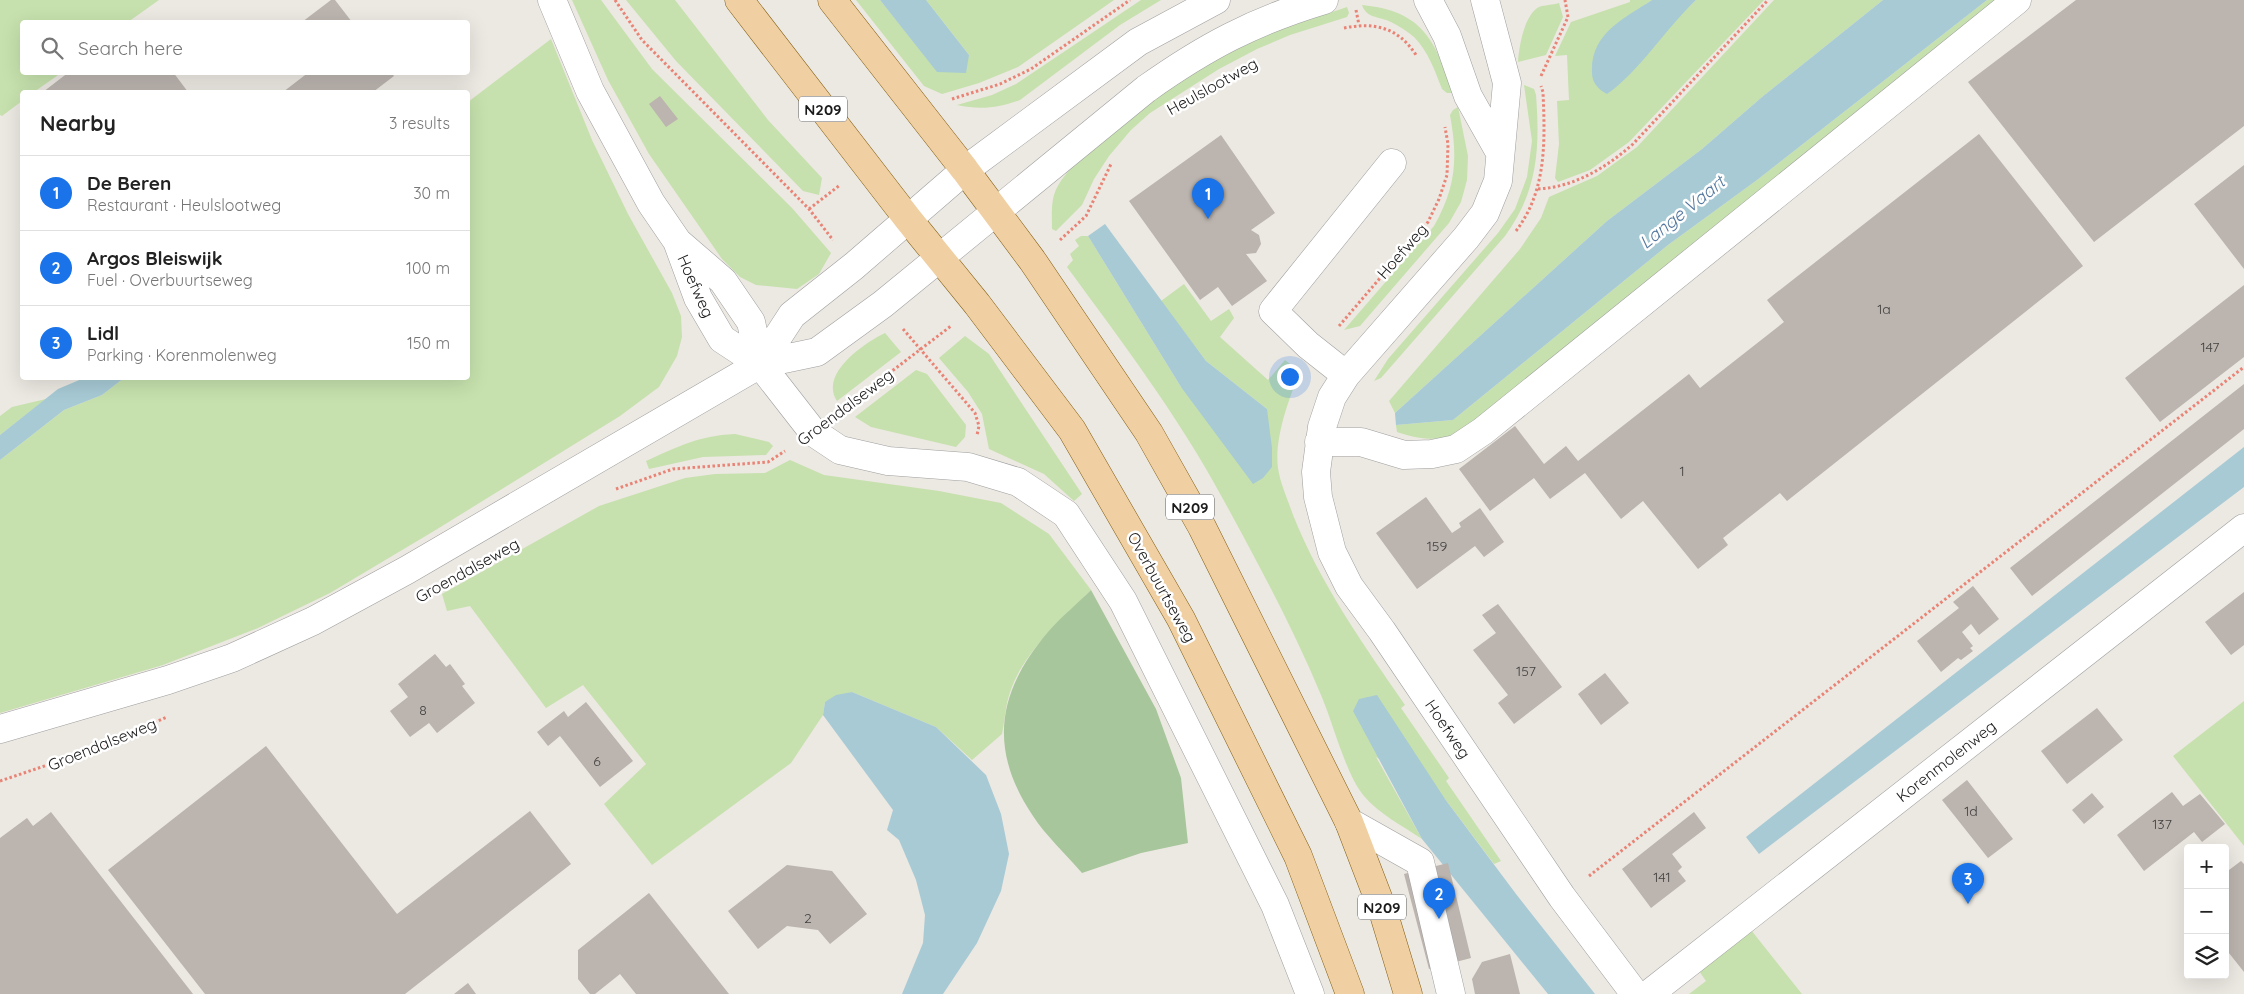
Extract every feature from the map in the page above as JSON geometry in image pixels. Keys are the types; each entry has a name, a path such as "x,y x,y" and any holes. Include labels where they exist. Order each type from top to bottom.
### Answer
{"main road":[{"name":"N209","path":"739,0 908,219"},
{"name":"N209","path":"832,0 997,212 1032,260 1149,433 1202,527 1349,822 1382,908 1408,994"},
{"name":"Overbuurtseweg","path":"908,219 977,304 1072,430 1181,619 1298,856 1350,994"}],"street":[{"name":"Hoefweg","path":"552,0 590,91 651,203 677,241 723,280 751,322 760,364"},
{"path":"965,170 1138,42 1216,0"},
{"name":"Heulslootweg","path":"940,258 1146,89 1185,62 1225,38 1270,18 1324,0"},
{"path":"1428,0 1446,36 1468,96 1500,150"},
{"name":"Hoefweg","path":"1485,0 1507,83 1498,181 1485,213 1466,238 1346,375 1332,397 1319,442 1316,472 1318,497 1332,552 1348,586 1382,631 1562,897 1635,994"},
{"path":"1319,442 1361,442 1404,455 1432,454 1456,449 1483,431 2017,0"},
{"path":"1346,375 1318,353 1273,311 1392,163"},
{"name":"Groendalseweg","path":"760,364 792,315 965,170"},
{"name":"Groendalseweg","path":"0,729 158,683 232,658 313,621 407,570 760,364 817,352 883,304 940,258"},
{"path":"760,364 813,432 840,450 888,460 968,467 1018,482 1066,514 1124,601 1275,906 1310,994"},
{"name":"Korenmolenweg","path":"1649,994 2244,528"},
{"path":"1349,822 1420,862 1451,994"}],"path":[{"path":"615,0 642,40 809,209 866,165"},
{"path":"924,119 952,99 1000,84 1031,69 1130,0"},
{"path":"1539,81 1568,16 1565,0"},
{"path":"1538,189 1551,188 1586,176 1614,160 1639,138 1768,0"},
{"path":"1342,29 1359,25 1377,25 1393,32 1412,49 1417,57"},
{"name":"Hoefweg","path":"1318,353 1353,308 1428,222 1439,200 1447,175 1448,144 1445,124"},
{"path":"1032,260 1070,233 1086,216 1109,166 1115,160"},
{"path":"968,467 979,426 974,412 919,351 977,304"},
{"name":"Groendalseweg","path":"610,492 673,469 768,462 813,432 919,351"},
{"path":"1562,897 1718,778 2244,368"},
{"name":"Groendalseweg","path":"0,781 98,748 176,713"}],"green space":[{"path":"0,0 159,0 131,20 20,20 20,75 58,75 37,90 20,90 20,102 2,116 0,115"},
{"path":"572,0 601,0 652,69 792,208 831,253 819,274 797,289 756,285 740,277 722,259 649,154 608,80"},
{"path":"626,0 675,0 768,120 822,178 819,195 803,191 676,61"},
{"path":"856,0 880,0 937,71 969,55 926,0 1114,0 1018,67 979,83 942,94 924,86"},
{"path":"1141,0 1161,0 1120,25 1020,100 989,107 957,105 992,95 1016,84"},
{"path":"1630,0 1652,0 1618,23 1676,19 1696,0 1764,0 1629,142 1590,170 1558,182 1555,178 1559,144 1557,101 1569,100 1567,55 1555,56 1571,22 1630,2"},
{"path":"1774,0 1883,0 1762,97 1702,149 1607,221 1395,413 1389,401 1520,249 1541,218 1549,197 1597,176 1637,147"},
{"path":"1987,0 2004,0 1459,434 1428,439 1397,432 1396,425 1453,420 1668,245 1757,180"},
{"path":"1559,3 1563,17 1546,55 1518,62 1521,40 1526,24 1534,11 1539,7"},
{"path":"1362,5 1383,8 1399,14 1424,31 1440,58 1453,93 1447,93 1442,89 1427,55 1414,37 1391,22 1370,15 1364,10"},
{"path":"1347,7 1349,13 1347,17 1290,35 1257,49 1219,69 1150,113 1131,130 1109,156 1094,179 1082,205 1056,231 1052,229 1054,195 1065,175 1085,153 1112,130 1176,85 1235,49 1279,29"},
{"path":"551,39 592,140 628,214 672,293 681,316 682,337 677,356 659,387 620,416 330,593 258,628 163,665 0,713 0,460 64,410 102,395 121,380 470,380 470,100"},
{"path":"1524,85 1534,89 1536,95 1537,151 1530,186 1516,219 1505,236 1381,378 1374,381 1388,359 1498,233 1515,209 1527,177 1532,141"},
{"path":"1458,107 1468,156 1467,180 1461,202 1449,223 1360,326 1344,330 1434,226 1451,185 1454,145 1450,115"},
{"path":"1081,236 1088,236 1181,387 1267,409 1206,361 1161,301 1184,284 1211,321 1229,309 1234,318 1220,337 1268,380 1285,360 1300,372 1283,419 1277,457 1280,480 1293,515 1316,566 1330,590 1405,705 1401,708 1449,778 1446,781 1501,861 1494,864 1445,799 1376,757 1422,839 1377,808 1357,787 1299,645 1223,499 1169,409 1067,267 1073,260 1070,254 1079,246 1075,240"},
{"path":"885,333 901,352 837,401 833,391 834,380 839,370 856,352"},
{"path":"965,336 989,354 1082,494 1074,501 1044,474 989,449 982,414 968,392 939,358"},
{"path":"916,370 927,374 966,425 965,437 956,447 871,427 855,417"},
{"path":"46,399 0,435 0,416 12,407"},
{"path":"735,434 769,442 773,446 766,455 703,457 649,469 646,461 699,439"},
{"path":"790,460 824,475 939,491 1001,503 1049,534 1091,590 1053,628 1030,655 1012,686 1002,734 972,760 936,727 852,692 825,702 823,715 791,763 652,865 604,804 646,764 583,685 546,708 470,606 447,611 442,594 599,506 685,478 715,474 765,473"},
{"path":"1091,590 1156,709 1181,778 1188,843 1141,853 1082,873 1038,823 1019,791 1009,767 1004,721 1009,699 1018,677 1031,654 1053,626"},
{"path":"2244,701 2244,846 2173,756"},
{"path":"1751,930 1802,994 1689,994 1706,981 1699,971"}],"water":[{"path":"880,0 926,0 969,55 966,73 937,72"},
{"path":"1652,0 1696,0 1630,74 1607,94 1596,86 1592,77 1596,48 1610,29"},
{"name":"Lange Vaart","path":"1883,0 1987,0 1757,180 1668,245 1453,420 1396,425 1395,413 1607,221 1702,149 1762,97"},
{"path":"1105,224 1206,361 1267,409 1272,448 1272,467 1263,478 1253,484 1181,387 1088,236"},
{"path":"79,380 121,380 102,395 64,410 0,460 0,435 58,389"},
{"path":"2244,447 2244,487 1759,854 1746,837"},
{"path":"852,692 936,727 986,775 1001,814 1009,854 1001,891 977,943 943,994 902,994 923,943 925,915 916,880 899,840 887,830 893,810 823,715 825,702 836,695"},
{"path":"1377,695 1445,799 1516,894 1595,994 1548,994 1422,839 1353,711 1359,699"}],"building":[{"path":"331,0 335,0 350,20 305,20"},
{"path":"2076,0 2244,0 2244,126 2094,242 1968,82"},
{"path":"65,75 175,75 186,90 46,90"},
{"path":"305,75 394,76 376,90 286,90"},
{"path":"660,96 678,119 666,127 649,104"},
{"path":"1979,134 2083,266 1787,501 1780,493 1723,538 1728,545 1698,569 1643,501 1621,519 1585,473 1550,499 1534,478 1490,511 1459,469 1515,426 1544,464 1566,446 1578,461 1689,374 1700,388 1784,322 1767,300"},
{"path":"1221,135 1275,213 1251,230 1259,235 1261,244 1256,253 1246,254 1267,281 1232,306 1218,287 1200,300 1129,201"},
{"path":"2244,165 2244,269 2194,204"},
{"path":"2244,285 2244,357 2160,422 2125,378"},
{"path":"2244,384 2244,429 2032,596 2010,568"},
{"path":"1426,497 1452,533 1461,527 1459,523 1480,508 1504,542 1484,557 1475,546 1417,589 1376,533"},
{"path":"1973,586 1999,619 1979,635 1971,624 1962,632 1973,646 1970,648 1973,651 1961,660 1958,658 1941,672 1917,641 1959,608 1953,602"},
{"path":"2244,592 2244,645 2231,655 2205,622"},
{"path":"1498,604 1562,687 1514,724 1498,703 1508,695 1473,650 1496,633 1482,615"},
{"path":"435,654 446,667 450,664 465,684 462,686 475,703 437,733 429,723 410,737 390,711 408,697 398,684"},
{"path":"1605,673 1629,703 1601,725 1578,694"},
{"path":"586,702 633,761 600,787 560,736 548,746 537,732 564,711 568,717"},
{"path":"2097,708 2123,740 2067,784 2041,751"},
{"path":"266,746 397,914 530,811 571,864 405,994 205,994 108,870"},
{"path":"1967,780 2013,839 1988,858 1942,800"},
{"path":"2172,792 2183,806 2200,794 2225,824 2202,842 2194,832 2144,871 2117,835"},
{"path":"2092,793 2104,807 2084,824 2072,810"},
{"path":"51,812 193,994 0,994 0,838 27,818 33,826"},
{"path":"1694,812 1706,828 1672,854 1682,867 1678,871 1686,881 1651,908 1622,869"},
{"path":"2241,861 2244,864 2244,972 2229,953 2229,870"},
{"path":"1448,863 1471,958 1429,969 1404,874"},
{"path":"787,865 832,871 867,914 830,944 818,930 787,926 758,949 728,911"},
{"path":"649,893 729,994 636,994 620,974 595,994 590,994 578,979 578,950"},
{"path":"1510,954 1520,994 1475,994 1472,979 1482,962"},
{"path":"468,983 476,994 454,994"}],"place":[{"name":"De Beren","path":"1208,219"},
{"name":"Lidl","path":"1968,904"},
{"name":"Argos Bleiswijk","path":"1439,919"}]}
